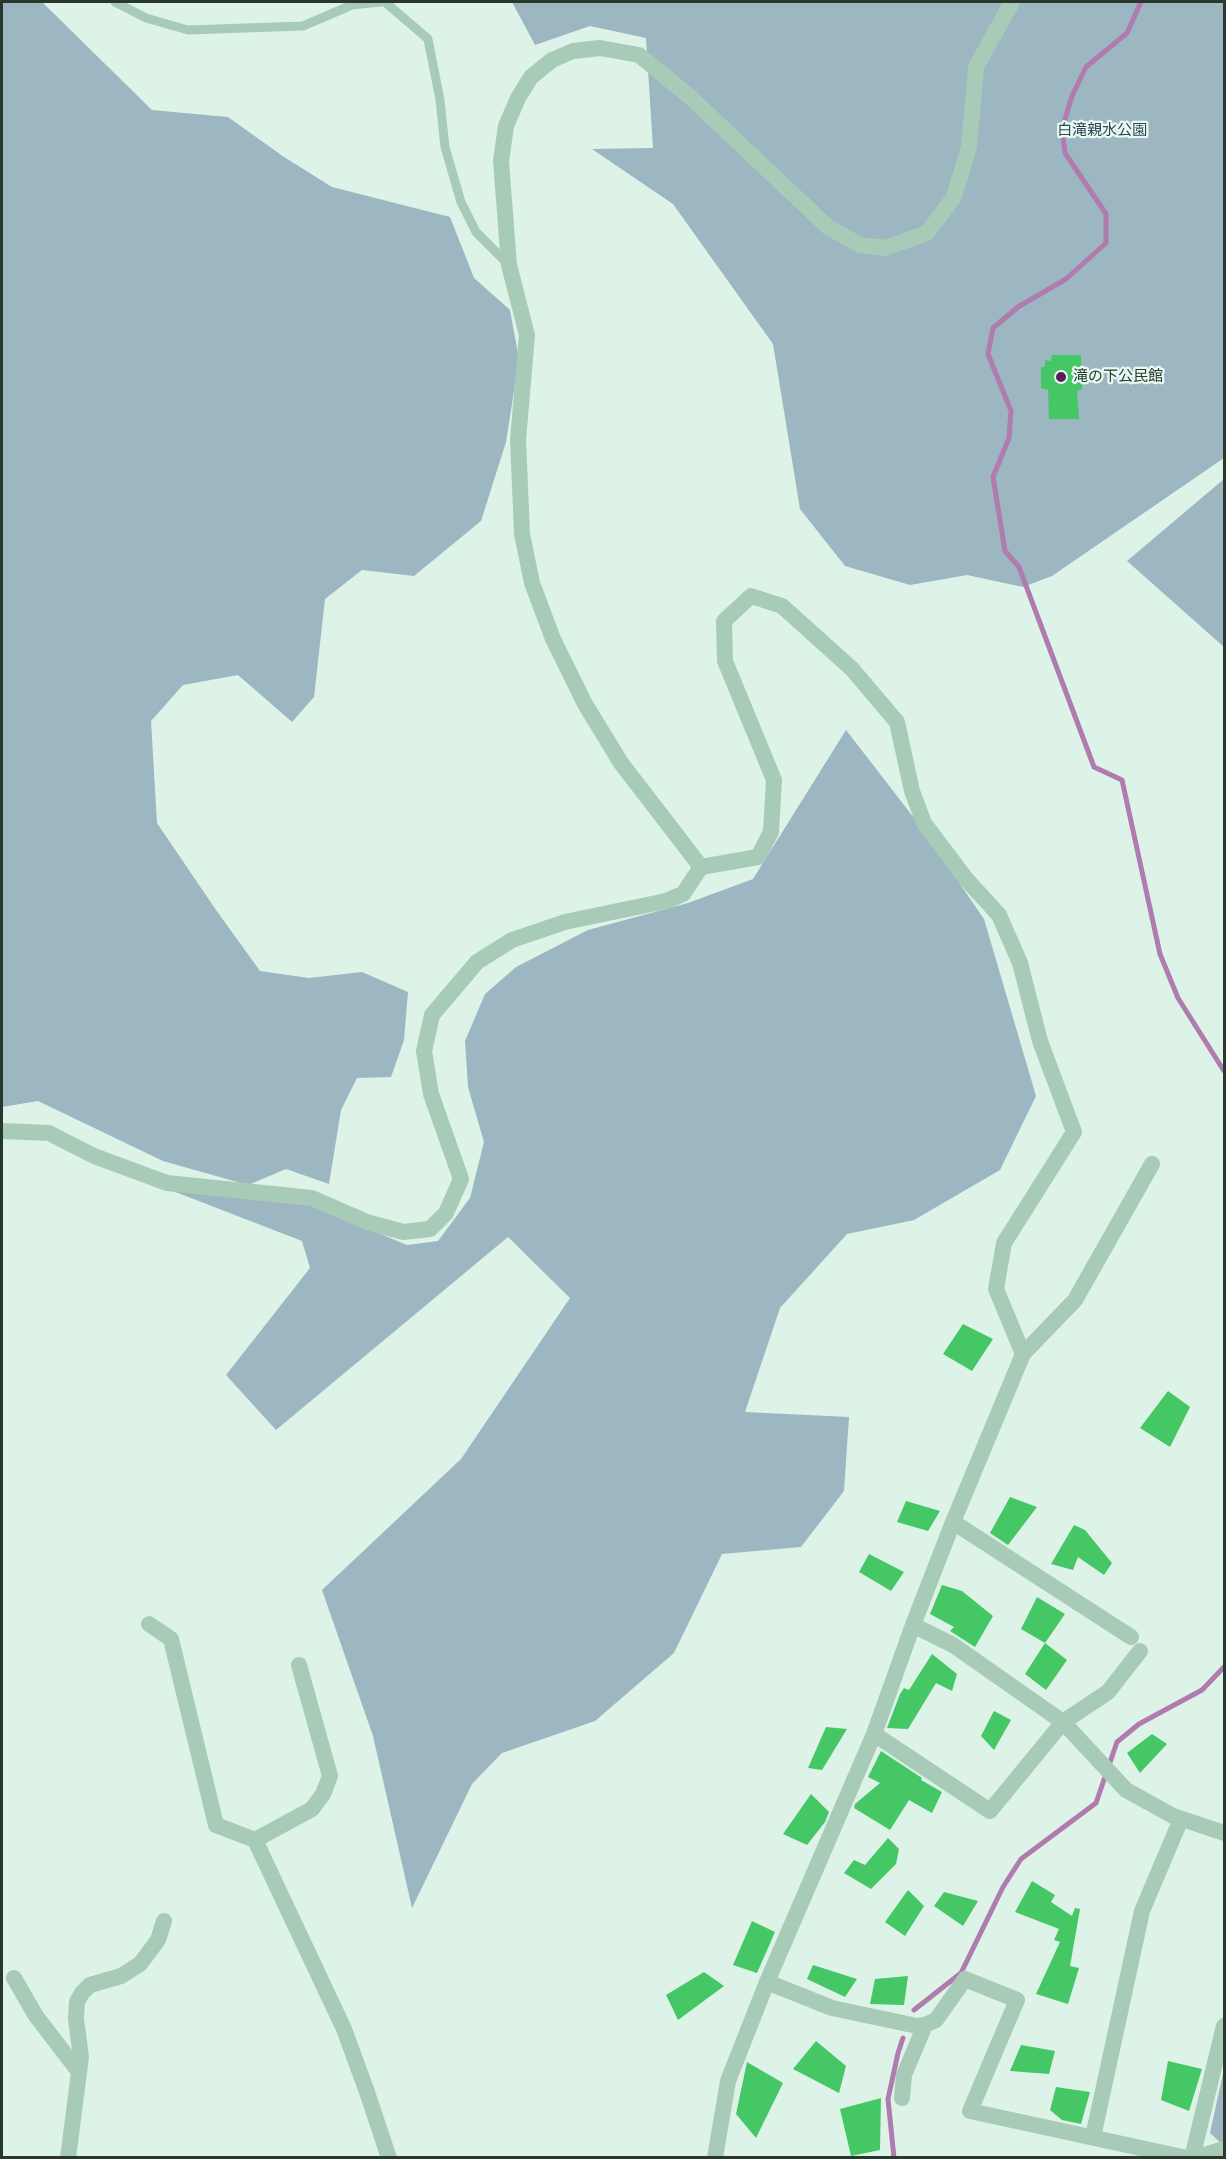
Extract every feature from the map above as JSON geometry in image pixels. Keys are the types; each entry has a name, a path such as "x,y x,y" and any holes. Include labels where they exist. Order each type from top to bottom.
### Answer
{"street":[{"path":"701,867 621,763 585,704 553,639 532,583 522,534 518,440 527,335 509,265 501,161 506,126 518,98 531,77 552,60 573,51 600,48 639,55 689,96 829,228 860,245 885,248 927,233 954,197 969,147 976,67 1012,2"},
{"path":"2,1131 49,1133 94,1155 167,1183 312,1198 367,1222 403,1232 430,1229 446,1213 461,1179 431,1094 424,1051 432,1015 477,962 512,940 565,922 666,901 682,894 701,867 758,857 771,832 774,780 725,661 724,621 751,596 782,606 852,669 897,722 912,791 924,823 967,880 999,915 1020,963 1040,1041 1074,1132 1004,1243 996,1289 1023,1354"},
{"path":"714,2157 728,2081 767,1982 874,1734 913,1624 1023,1354 1075,1300 1152,1164"},
{"path":"874,1734 990,1811 1063,1722 1108,1692 1136,1644 953,1522"},
{"path":"149,1624 171,1640 216,1825 255,1840 344,2029 389,2157"},
{"path":"913,1624 953,1645 1063,1722 1126,1790 1181,1819 1224,1833"},
{"path":"255,1840 312,1809 323,1794 330,1776 298,1665"},
{"path":"1093,2137 1142,1911 1181,1819"},
{"path":"68,2157 81,2057 76,2019 77,2002 90,1985 121,1976 140,1964 158,1940 164,1922"},
{"path":"14,1978 36,2016 79,2072"},
{"path":"767,1982 832,2008 916,2026 936,2020 965,1979 1017,2000 970,2111 1187,2157"},
{"path":"902,2098 904,2075 925,2025"},
{"path":"1224,2026 1193,2157 1224,2149"}],"lane":[{"path":"115,2 146,18 188,30 303,26 352,5 383,2 428,39 440,100 445,147 461,202 477,232 509,265"}],"green space":[{"path":"2,2 42,2 152,110 228,117 284,157 332,187 450,217 474,278 510,310 519,359 506,442 481,521 414,576 362,570 325,599 314,697 292,722 238,675 183,685 151,721 157,823 260,971 309,978 362,972 408,992 404,1040 391,1077 357,1078 341,1110 329,1184 286,1169 248,1185 163,1161 38,1101 2,1107"},
{"name":"白滝親水公園","path":"512,2 1224,2 1224,458 1052,576 1023,587 967,575 910,585 845,566 800,509 773,344 673,204 592,149 653,148 646,38 590,26 535,45"},
{"path":"1224,479 1224,647 1127,561"},
{"path":"846,730 921,827 984,919 1036,1096 1000,1170 914,1220 847,1234 780,1308 745,1412 849,1417 844,1491 801,1547 722,1554 674,1653 595,1721 502,1753 472,1784 412,1908 373,1736 322,1590 461,1459 570,1298 508,1237 276,1430 226,1375 310,1268 302,1241 116,1169 308,1204 407,1245 438,1241 470,1198 484,1142 468,1087 465,1041 485,994 516,967 588,930 688,903 753,879"},
{"path":"1224,2069 1224,2141 1221,2143 1210,2133"}],"building":[{"name":"滝の下公民館","path":"1052,355 1081,355 1082,389 1077,391 1079,419 1049,419 1048,390 1041,388 1041,367 1045,367 1045,360 1051,361"},
{"path":"963,1324 993,1339 972,1371 943,1354"},
{"path":"1168,1391 1190,1407 1170,1447 1140,1428"},
{"path":"1010,1497 1037,1507 1008,1545 990,1533"},
{"path":"906,1501 940,1511 928,1531 897,1522"},
{"path":"1074,1525 1085,1530 1112,1563 1104,1575 1078,1557 1073,1570 1051,1564"},
{"path":"869,1554 904,1572 891,1591 859,1572"},
{"path":"942,1585 962,1591 993,1616 975,1647 950,1631 954,1627 930,1614"},
{"path":"1037,1597 1065,1614 1045,1643 1021,1629"},
{"path":"1045,1643 1067,1660 1046,1690 1025,1674"},
{"path":"932,1654 957,1674 952,1691 936,1683 908,1729 887,1728 900,1694 904,1688 909,1690"},
{"path":"994,1711 1011,1720 994,1750 981,1736"},
{"path":"826,1727 847,1729 822,1770 808,1768"},
{"path":"1152,1734 1167,1744 1140,1773 1127,1753"},
{"path":"881,1751 942,1792 932,1813 909,1800 890,1830 854,1808 855,1804 880,1783 868,1777"},
{"path":"811,1794 829,1812 825,1822 807,1845 783,1834"},
{"path":"888,1838 899,1849 896,1864 871,1889 844,1873 854,1860 865,1865"},
{"path":"1032,1881 1055,1895 1051,1902 1072,1916 1075,1908 1080,1909 1070,1966 1079,1968 1068,2004 1036,1994 1060,1942 1054,1940 1059,1929 1015,1912"},
{"path":"908,1890 924,1906 905,1936 885,1922"},
{"path":"944,1892 978,1901 963,1926 934,1906"},
{"path":"752,1921 775,1932 757,1973 733,1965"},
{"path":"813,1965 857,1979 845,1997 807,1979"},
{"path":"704,1972 724,1986 678,2020 666,1995"},
{"path":"908,1976 904,2005 870,2004 875,1979"},
{"path":"816,2041 846,2066 839,2093 793,2069"},
{"path":"1021,2045 1055,2051 1049,2074 1010,2071"},
{"path":"1168,2061 1202,2069 1189,2111 1161,2100"},
{"path":"747,2062 783,2083 756,2138 736,2114"},
{"path":"1056,2087 1090,2092 1081,2124 1062,2120 1050,2110"},
{"path":"881,2098 880,2150 851,2156 840,2109"}],"waterway":[{"path":"1141,2 1127,33 1086,67 1072,96 1062,129 1065,153 1106,214 1106,243 1066,279 1018,307 993,328 988,354 1011,411 1009,438 993,477 1005,551 1019,567 1094,767 1122,780 1160,954 1178,998 1224,1071"},
{"path":"914,2010 961,1973 1003,1887 1021,1859 1096,1803 1117,1742 1139,1724 1202,1690 1224,1667"},
{"path":"894,2158 888,2099 903,2038"}],"place":[{"name":"滝の下公民館","path":"1061,377"}]}
